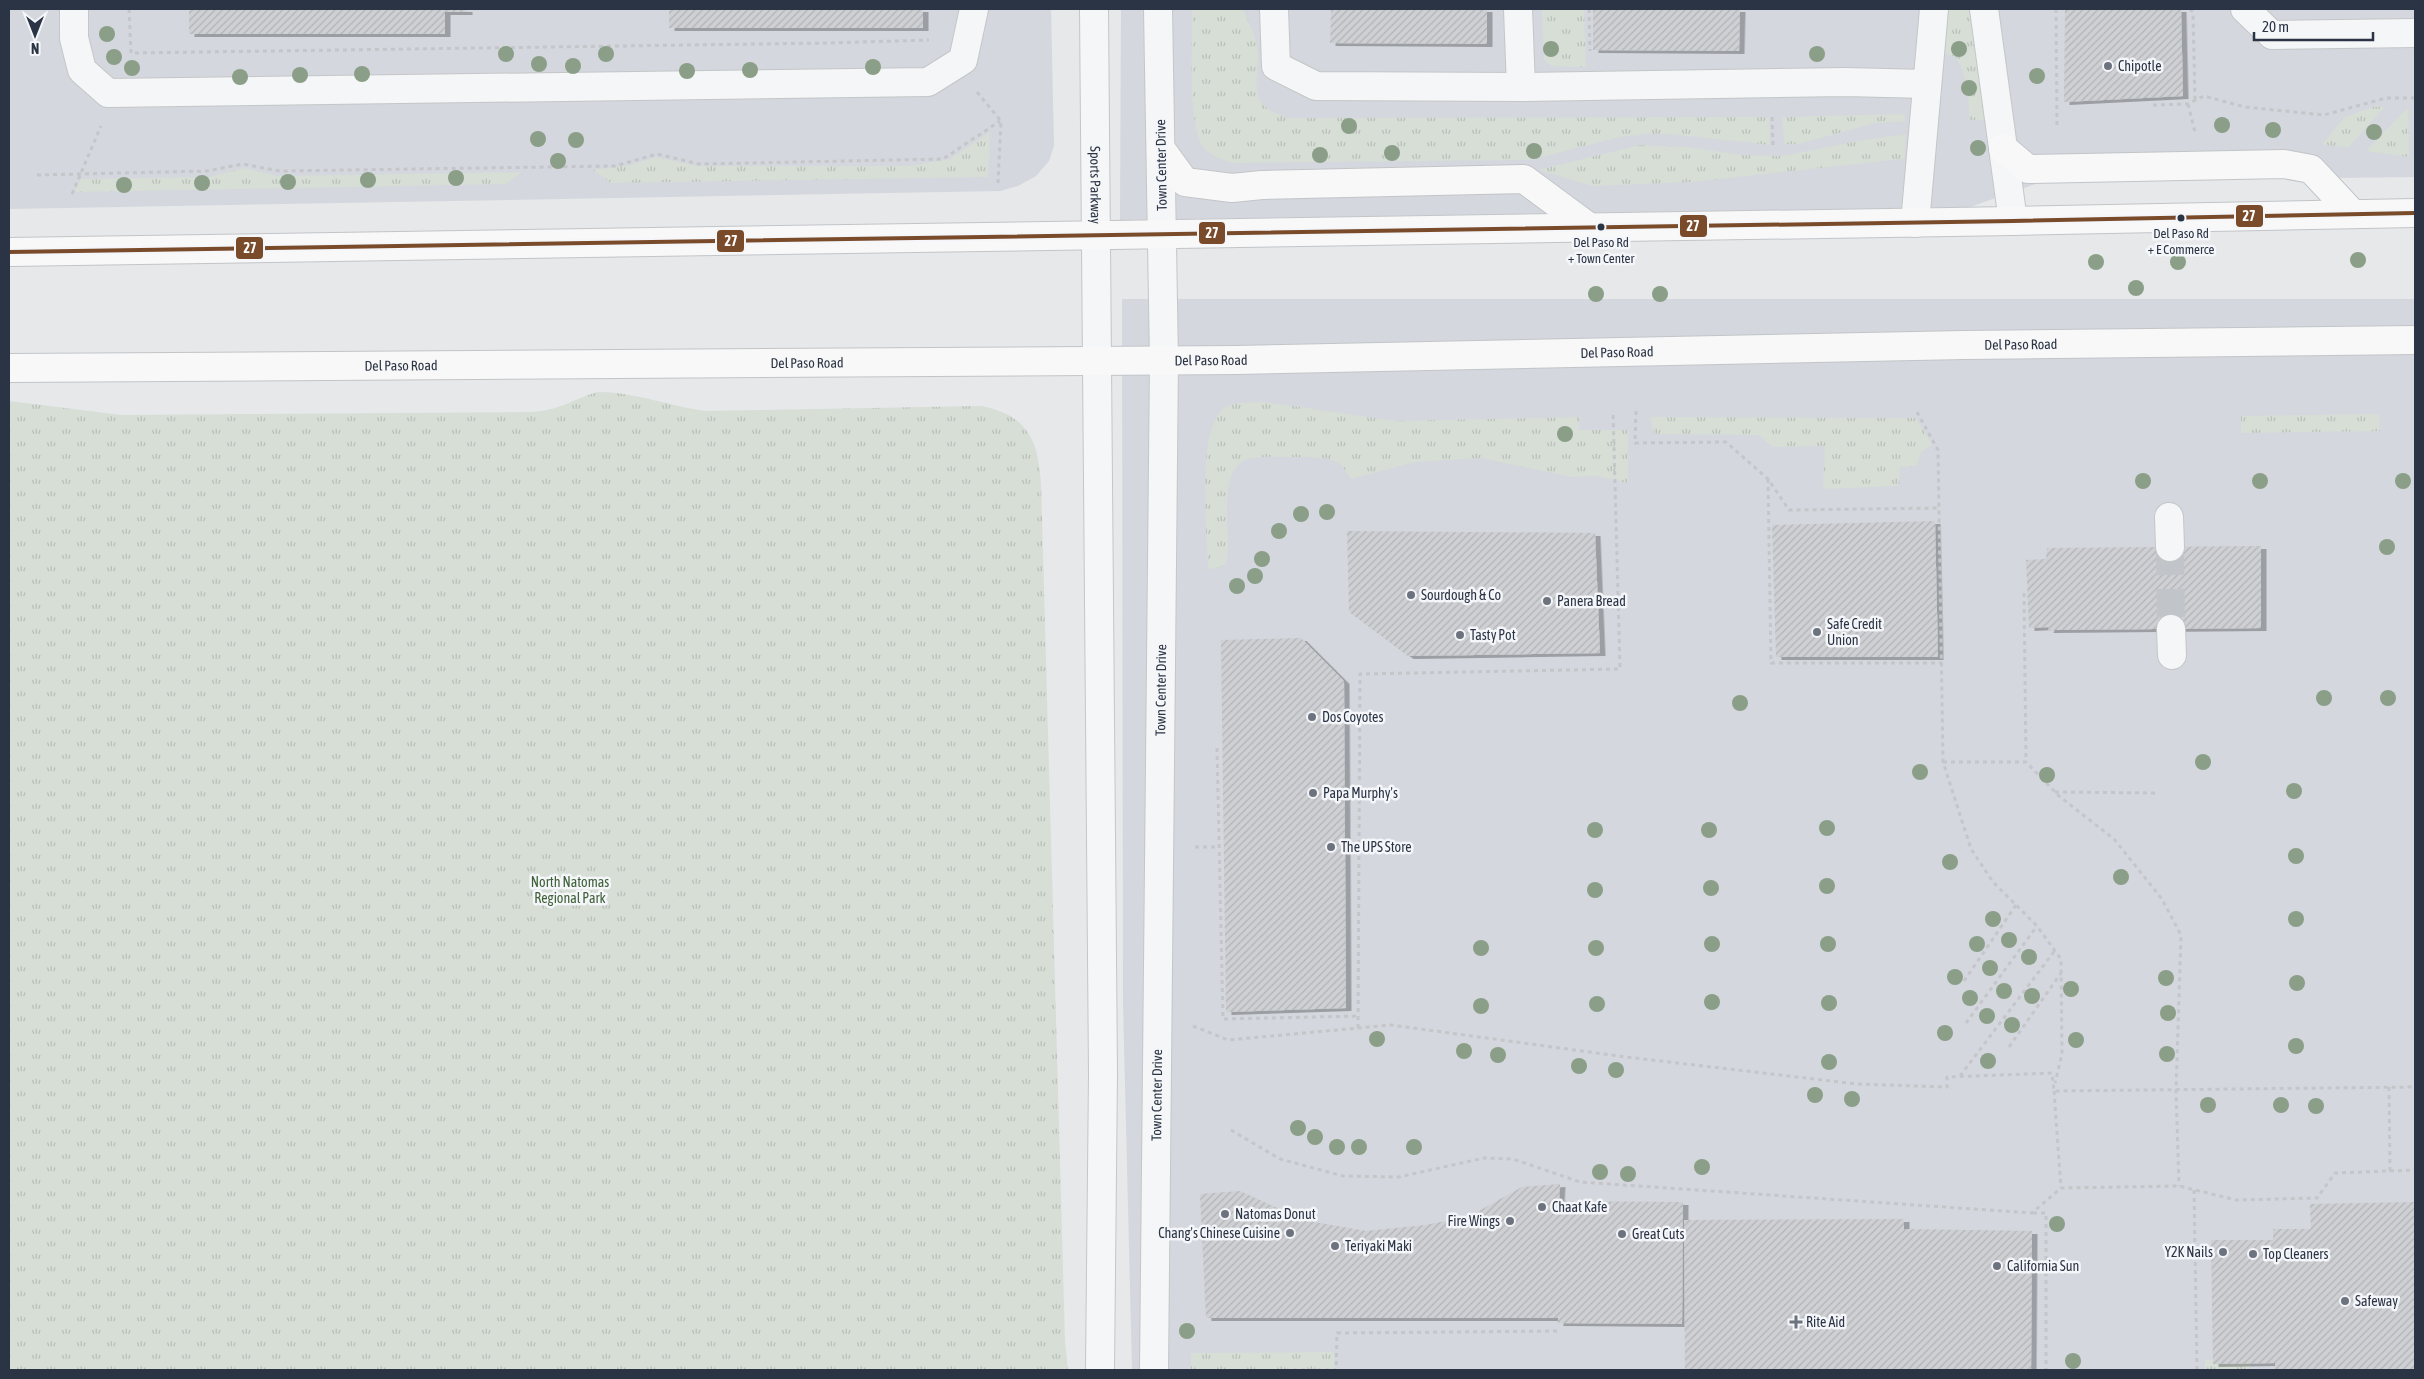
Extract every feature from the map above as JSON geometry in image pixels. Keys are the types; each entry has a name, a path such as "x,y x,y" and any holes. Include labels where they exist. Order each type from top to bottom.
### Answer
{"main road":[{"path":"2003,148 2028,169 2284,164 2311,169 2353,214"},
{"path":"1161,149 1185,182 1232,188 1262,185 1524,178 1589,227"},
{"path":"9,251 1915,223 2415,213"},
{"name":"Del Paso Road","path":"9,368 1098,361 1954,345 2415,340"}],"street":[{"path":"74,9 74,38 82,70 108,93 928,82 962,60 974,9"},
{"name":"Sports Parkway","path":"1094,9 1098,361"},
{"name":"Town Center Drive","path":"1154,1370 1164,360 1158,9"},
{"path":"1274,9 1276,66 1316,86 1521,88 1845,82 1927,84"},
{"path":"1518,9 1521,88"},
{"path":"1915,223 1934,9"},
{"path":"1984,9 2014,221"},
{"path":"2245,9 2272,35 2415,33"},
{"path":"1098,361 1103,1074 1100,1370"},
{"path":"2169,517 2170,546"}],"path":[{"path":"129,9 131,53 808,44 934,39 1001,121 998,183"},
{"path":"2056,9 2057,127"},
{"path":"2190,9 2193,12 2195,101"},
{"path":"2153,105 2188,104 2204,96 2245,107 2324,114 2386,98 2415,98"},
{"path":"2188,104 2197,141"},
{"path":"37,175 207,171 243,164 280,171 615,166 657,154 699,164 943,159 1001,121"},
{"path":"1358,1028 1360,674 1620,669 1613,411"},
{"path":"1636,411 1635,443 1726,442 1768,479 1789,510 1940,508"},
{"path":"1917,412 1938,450 1943,762 1971,849 1993,882 2037,926 2056,949 2061,959 2062,1054 2054,1091 2060,1188"},
{"path":"1768,479 1771,663 1942,663"},
{"path":"2024,593 2026,762 2055,792 2114,839 2162,899 2180,935 2176,1091 2179,1186"},
{"path":"1217,748 1223,1019 1358,1016"},
{"path":"1943,762 2026,762"},
{"path":"2055,792 2157,793"},
{"path":"1189,847 1219,847"},
{"path":"1964,981 2016,905"},
{"path":"1966,1024 2037,926"},
{"path":"1960,1076 2056,949"},
{"path":"2009,1046 2061,973"},
{"path":"1193,1026 1228,1040 1391,1025 1626,1057 1857,1084 1947,1087 1947,1077 2052,1073 2055,1084"},
{"path":"2390,1087 2390,1170"},
{"path":"2054,1091 2415,1087"},
{"path":"1232,1130 1280,1159 1343,1176 1399,1177 1484,1158 1513,1159 1580,1182 2046,1213 2046,1370"},
{"path":"2032,1213 2060,1188 2179,1186 2236,1200 2316,1198 2335,1172 2415,1170"},
{"path":"2194,1190 2198,1370"},
{"path":"1285,1370 1336,1370 1337,1333 1559,1331"}],"shaded area":[{"path":"9,9 1051,9 1054,146 1049,161 1036,176 1018,186 1000,191 9,209"},
{"path":"1121,9 2415,9 2415,177 2041,182 1970,207 1120,220"},
{"path":"1122,299 2415,299 2415,1370 1132,1370 1123,1003"}],"green space":[{"path":"1192,9 1243,9 1256,41 1258,53 1258,96 1263,104 1273,112 1288,118 1769,117 1770,145 1669,134 1649,134 1620,137 1530,160 1232,163 1220,159 1209,152 1203,147 1198,136 1193,101"},
{"path":"1542,9 1584,9 1586,67 1551,66 1544,60"},
{"path":"1947,9 1977,9 1990,120 1970,120 1967,87 1960,64 1956,57 1946,54 1944,51"},
{"path":"2373,107 2385,107 2348,148 2322,144 2345,117"},
{"path":"2408,107 2409,157 2366,151"},
{"path":"1904,115 1906,121 1875,123 1799,144 1784,144 1782,117"},
{"path":"990,132 988,177 611,183 593,170 630,165 656,157 696,166 910,166 950,159"},
{"path":"1906,134 1904,159 1691,182 1593,186 1538,170 1640,145 1687,147 1741,155 1782,156"},
{"path":"244,168 278,176 522,172 506,184 75,192 81,179 209,177"},
{"name":"North Natomas Regional Park","path":"598,392 625,394 705,411 981,406 997,410 1009,416 1027,431 1033,442 1037,454 1041,483 1065,1341 1068,1370 9,1370 9,401 121,415 529,412 549,410"},
{"path":"1265,402 1396,421 1580,417 1579,430 1628,430 1628,483 1596,476 1571,477 1481,458 1415,462 1351,479 1336,461 1306,457 1253,458 1240,463 1233,473 1229,487 1226,564 1219,568 1208,569 1205,486 1209,441 1214,424 1225,407 1242,403"},
{"path":"2379,414 2380,431 2241,433 2241,416"},
{"path":"1650,417 1916,418 1932,445 1921,452 1917,466 1900,467 1899,486 1823,489 1825,446 1773,447 1759,435 1654,434"},
{"path":"1334,1352 1335,1370 1191,1370 1191,1353"},
{"path":"2205,1360 2250,1360 2250,1370 2205,1370"}],"building":[{"path":"189,9 467,9 467,12 445,12 445,34 189,34"},
{"path":"669,9 923,9 923,28 669,28"},
{"path":"1331,9 1487,9 1487,44 1330,43"},
{"path":"1593,9 1740,9 1739,51 1593,50"},
{"path":"2065,9 2181,9 2183,96 2064,102"},
{"path":"1935,521 1938,657 1776,657 1772,525"},
{"path":"1347,531 1595,533 1600,653 1408,656 1349,612"},
{"path":"2261,546 2261,628 2048,630 2049,627 2029,628 2026,560 2046,559 2047,548"},
{"path":"1301,638 1344,681 1346,1008 1226,1012 1221,640"},
{"path":"1560,1184 1559,1201 1683,1202 1682,1324 1558,1323 1558,1318 1206,1318 1200,1194 1240,1191 1303,1220 1366,1231 1425,1225 1468,1217 1522,1187"},
{"name":"Safeway","path":"2415,1202 2415,1370 2275,1370 2275,1363 2213,1364 2211,1240 2273,1240 2273,1229 2311,1229 2310,1204"},
{"path":"1904,1219 1904,1229 2032,1231 2031,1370 1685,1370 1684,1220"}],"tunnel":[{"path":"2170,547 2171,629"}],"transit line":[{"name":"27","path":"9,252 2415,213"}],"place":[{"name":"Chipotle","path":"2108,66"},
{"name":"Del Paso Rd + E Commerce","path":"2181,218"},
{"name":"Del Paso Rd + Town Center","path":"1601,227"},
{"name":"Sourdough & Co","path":"1411,595"},
{"name":"Panera Bread","path":"1547,601"},
{"name":"Safe Credit Union","path":"1817,632"},
{"name":"Tasty Pot","path":"1460,635"},
{"name":"Dos Coyotes","path":"1312,717"},
{"name":"Papa Murphy's","path":"1313,793"},
{"name":"The UPS Store","path":"1331,847"},
{"name":"Chaat Kafe","path":"1542,1207"},
{"name":"Natomas Donut","path":"1225,1214"},
{"name":"Fire Wings","path":"1510,1221"},
{"name":"Chang's Chinese Cuisine","path":"1290,1233"},
{"name":"Great Cuts","path":"1622,1234"},
{"name":"Teriyaki Maki","path":"1335,1246"},
{"name":"Y2K Nails","path":"2223,1252"},
{"name":"Top Cleaners","path":"2253,1254"},
{"name":"California Sun","path":"1997,1266"},
{"name":"Safeway","path":"2345,1301"},
{"name":"Rite Aid","path":"1796,1322"}]}
